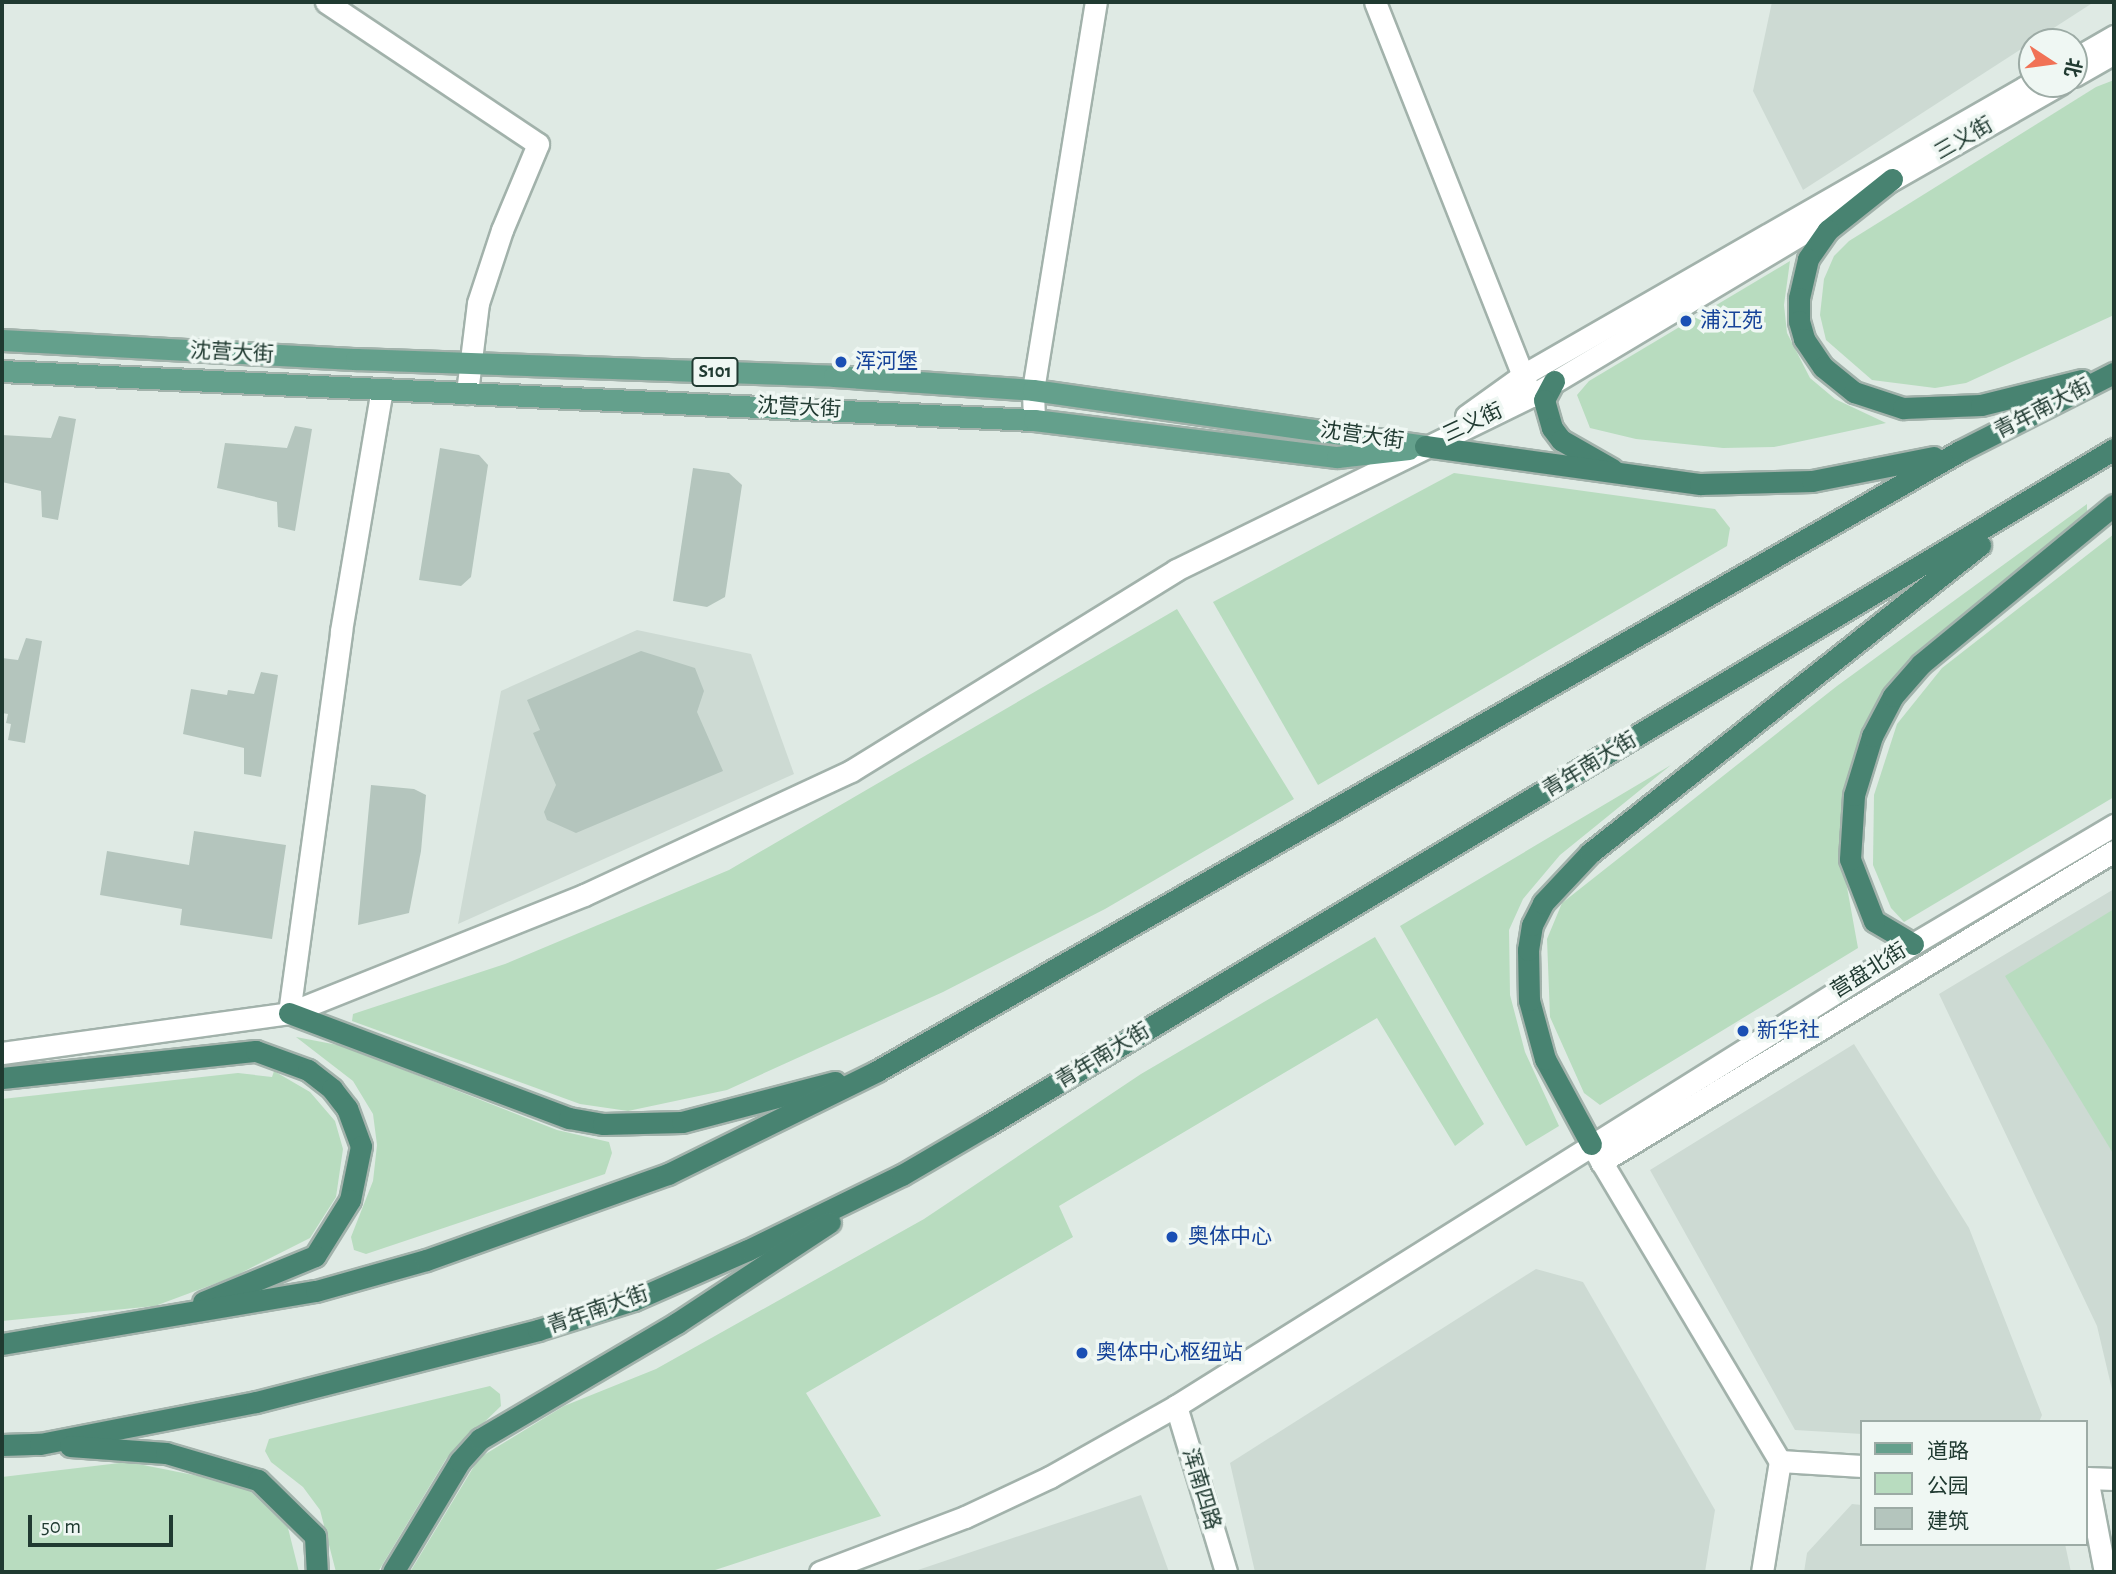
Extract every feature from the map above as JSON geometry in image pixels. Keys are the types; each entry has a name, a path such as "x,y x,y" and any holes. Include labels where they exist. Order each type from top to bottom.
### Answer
{"highway":[{"path":"1892,179 1815,244 1801,282 1799,321 1804,339 1840,382 1884,405 1941,409 1981,405 2114,372"},
{"name":"青年南大街","path":"2,1343 316,1292 426,1260 668,1174 877,1071 1960,451 2114,372"},
{"path":"1554,381 1544,400 1552,428 1562,440 1623,475"},
{"path":"1425,446 1700,484 1764,485 1857,474 1960,451"},
{"name":"青年南大街","path":"2,1445 40,1444 256,1402 538,1330 634,1300 902,1175 2049,491 2114,449"},
{"path":"1596,1153 1545,1059 1529,1000 1528,950 1532,925 1543,903 1590,853 2049,491"},
{"path":"1913,944 1874,921 1850,859 1858,777 1877,725 1893,696 1921,664 2114,505"},
{"path":"289,1013 569,1118 603,1124 682,1122 877,1071"},
{"path":"2,1078 256,1051 308,1070 347,1108 361,1146 350,1200 315,1256 161,1319"},
{"path":"393,1572 460,1461 480,1439 677,1323 902,1175"},
{"path":"40,1444 166,1453 258,1480 314,1535 317,1572"}],"main road":[{"name":"沈营大街","path":"2,340 834,376 1034,390 1425,446"},
{"name":"沈营大街","path":"2,371 1034,420 1337,457 1365,457 1425,446"}],"street":[{"path":"326,2 538,144 502,230 478,303 467,393"},
{"path":"1034,420 1034,390 1096,2"},
{"path":"1376,2 1531,396"},
{"path":"2088,51 2114,36"},
{"path":"2088,68 2114,53"},
{"name":"三义街","path":"1425,446 1523,375 2018,91"},
{"name":"三义街","path":"1425,446 1531,396 1892,179 2035,98"},
{"path":"289,1013 341,631 382,389"},
{"path":"2,1053 289,1013 584,895 851,771 1176,570 1425,446"},
{"name":"营盘北街","path":"1596,1153 1913,944 2114,825"},
{"name":"营盘北街","path":"1596,1153 2114,851"},
{"path":"820,1572 965,1517 1050,1477 1175,1406 1596,1153 1780,1461 1762,1572"},
{"name":"浑南四路","path":"1175,1406 1226,1572"},
{"path":"1780,1461 1860,1465"},
{"path":"2088,1478 2114,1479"},
{"path":"2088,1483 2105,1572"}],"shaded area":[{"path":"1772,2 2094,2 2054,28 2018,28 2018,51 1803,190 1753,91"},
{"path":"637,630 751,654 794,774 458,924 501,691"},
{"path":"2114,889 2114,1398 2097,1326 1939,994"},
{"path":"1854,1044 1969,1228 2042,1415 2040,1420 1860,1420 1860,1434 1795,1430 1650,1170"},
{"path":"1536,1269 1583,1282 1715,1510 1705,1572 1255,1572 1230,1463"},
{"path":"1141,1495 1169,1572 912,1572"},
{"path":"1852,1504 1860,1505 1860,1546 2065,1546 2071,1572 1804,1572 1807,1553"}],"green space":[{"path":"2114,80 2114,315 1966,383 1935,388 1872,380 1826,340 1820,315 1824,279 1834,256 1849,241 2078,98 2088,98 2088,92"},
{"path":"1790,261 1784,305 1787,333 1810,378 1835,399 1886,423 1774,447 1723,448 1636,439 1590,428 1577,395 1589,381"},
{"path":"1454,473 1715,509 1730,528 1727,546 1318,785 1213,602"},
{"path":"2087,504 2087,511 2065,536 1894,678 1871,715 1854,757 1841,824 1841,854 1858,948 1600,1105 1584,1093 1550,1017 1547,939 1562,903 1837,686"},
{"path":"2114,534 2114,797 1904,922 1891,908 1873,865 1874,795 1897,724 1942,668"},
{"path":"1177,609 1294,799 1105,909 943,992 727,1090 628,1111 580,1104 352,1021 353,1014 505,964 729,870"},
{"path":"1671,765 1560,855 1523,899 1509,930 1510,995 1525,1052 1559,1126 1526,1146 1400,926"},
{"path":"2114,909 2114,1155 2005,976"},
{"path":"1375,937 1484,1124 1455,1146 1377,1018 1059,1206 1073,1237 806,1393 881,1516 709,1572 410,1572 479,1458 564,1406 656,1369 924,1219 1141,1074"},
{"path":"296,1037 343,1046 557,1130 609,1142 612,1153 605,1174 366,1254 354,1250 351,1237 373,1181 377,1145 373,1114 353,1081"},
{"path":"274,1071 310,1092 335,1121 343,1149 336,1197 310,1238 233,1277 155,1306 2,1321 2,1099 238,1073 272,1077"},
{"path":"490,1386 500,1394 501,1406 446,1459 378,1572 336,1572 320,1510 303,1487 271,1462 265,1451 269,1439"},
{"path":"128,1462 244,1485 288,1528 299,1572 2,1572 2,1477"}],"building":[{"path":"59,416 76,419 58,520 42,517 41,491 2,482 2,435 51,438"},
{"path":"295,426 312,429 295,531 278,527 277,502 217,488 225,443 287,448"},
{"path":"440,448 479,455 488,465 471,577 461,586 419,580"},
{"path":"693,468 729,473 742,485 725,597 707,607 673,601"},
{"path":"26,638 42,641 25,743 8,740 11,724 6,723 8,714 2,713 2,658 18,660"},
{"path":"641,651 695,668 704,691 697,712 723,771 576,833 547,820 544,812 556,785 533,733 540,730 527,700"},
{"path":"261,672 278,675 261,777 244,774 244,748 183,734 191,689 227,695 228,690 254,694"},
{"path":"371,785 414,789 426,795 421,851 409,913 358,925"},
{"path":"194,831 286,845 272,939 180,925 182,909 100,895 107,851 189,865"}],"place":[{"name":"浦江苑","path":"1686,321"},
{"name":"浑河堡","path":"841,362"},
{"name":"新华社","path":"1743,1031"},
{"name":"奥体中心","path":"1172,1237"},
{"name":"奥体中心枢纽站","path":"1082,1353"}]}
